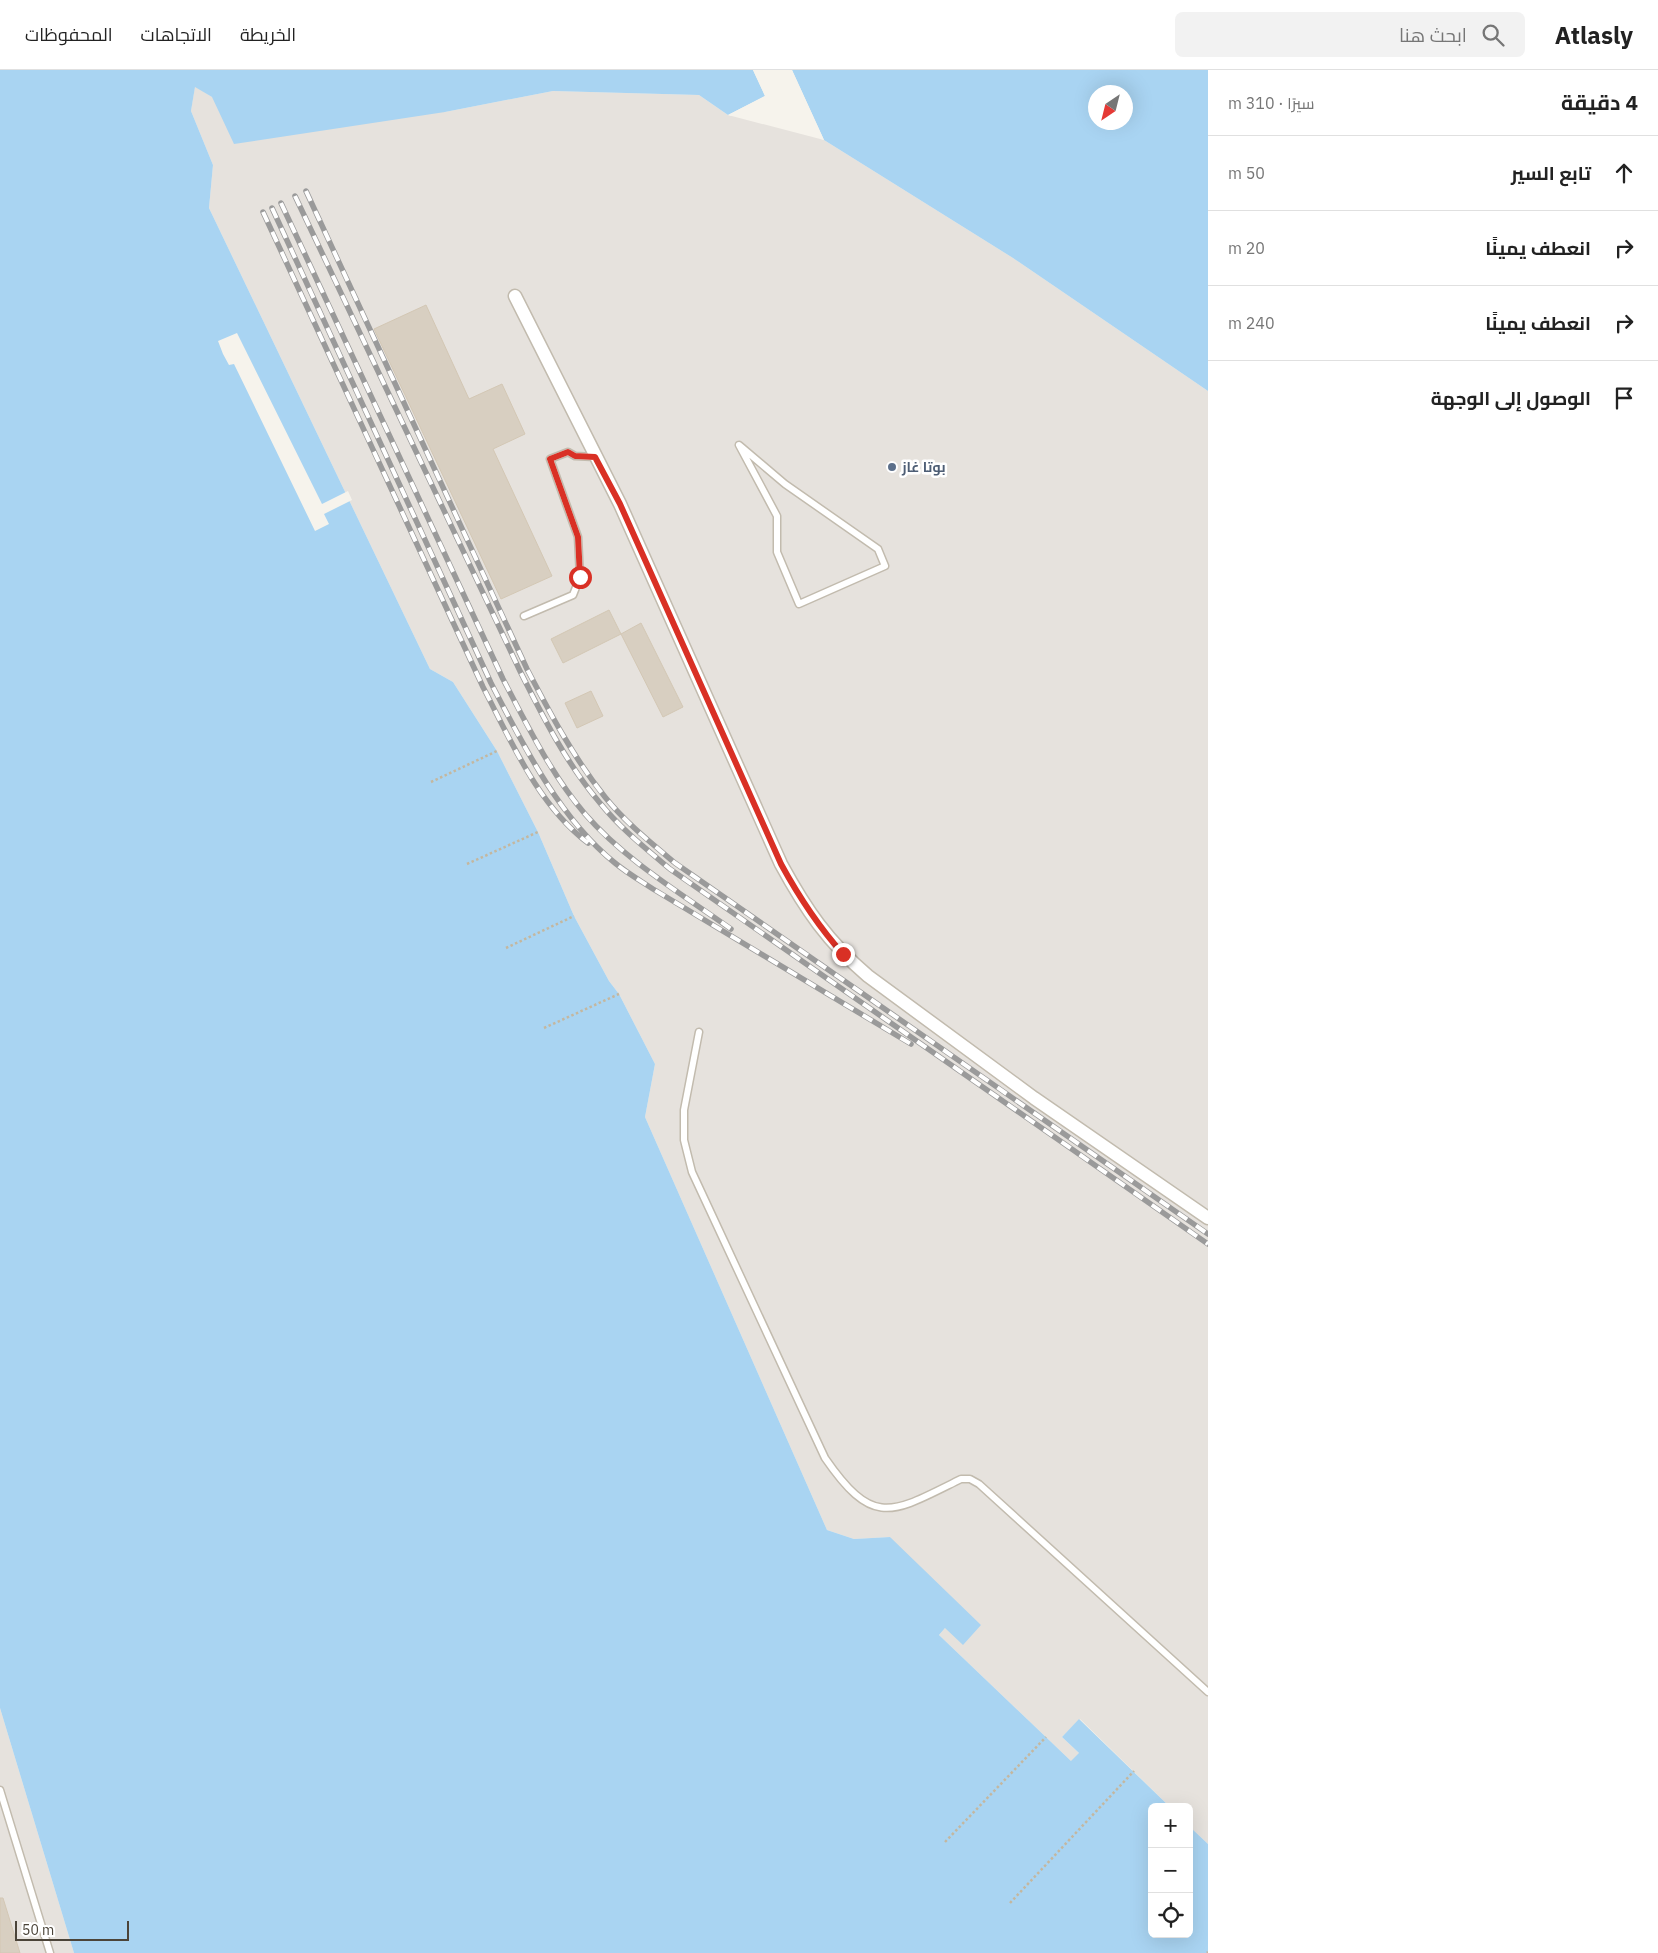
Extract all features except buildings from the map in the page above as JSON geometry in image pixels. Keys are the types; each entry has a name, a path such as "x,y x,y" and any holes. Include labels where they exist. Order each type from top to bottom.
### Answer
{"street":[{"path":"515,296 624,513 781,864 803,904 822,931 843,954 876,982 1034,1098 1208,1218"}],"lane":[{"path":"739,445 785,484 878,550 884,566 799,604 778,552 777,516 739,445"},
{"path":"524,616 573,595 580,577 578,537 550,459 568,452 575,456 595,457"},
{"path":"698,1032 684,1110 684,1140 692,1172 825,1458 842,1482 858,1498 872,1506 888,1509 909,1504 961,1480 970,1479 979,1484 1208,1692"},
{"path":"0,1790 50,1953"}],"path":[{"path":"431,782 497,751"},
{"path":"466,864 538,832"},
{"path":"506,948 574,916"},
{"path":"544,1028 619,994"},
{"path":"945,1842 1046,1737"},
{"path":"1010,1903 1134,1771"}],"shaded area":[{"path":"195,86 212,97 445,112 553,91 699,95 728,115 824,140 1013,258 1208,391 1208,1844 1193,1830 1193,1803 1166,1803 1080,1719 1062,1737 1080,1754 1072,1762 939,1635 945,1628 890,1537 854,1539 827,1530 645,1117 655,1064 619,994 609,981 574,916 538,832 497,751 453,682 430,669 209,208 213,165 191,111"},
{"path":"0,1708 74,1953 0,1953"}],"water":[{"path":"0,70 753,70 765,96 728,115 699,95 553,91 445,112 234,144 212,97 195,87 191,111 213,165 209,208 430,669 453,682 497,751 538,832 574,916 609,981 619,994 655,1064 645,1117 827,1530 854,1539 890,1537 981,1625 963,1645 945,1628 939,1635 1071,1761 1079,1753 1062,1737 1079,1719 1166,1803 1148,1803 1148,1938 1193,1938 1193,1830 1208,1844 1208,1953 74,1953 0,1708"},
{"path":"792,70 1208,70 1208,391 1013,258 824,140"}],"pier":[{"path":"753,70 756,70 767,98 731,116 728,115 765,96"},
{"path":"789,70 792,70 824,140 821,139"},
{"path":"237,333 322,504 348,491 352,500 324,514 329,524 315,531 234,364 229,365 223,354 218,341"}],"railway":[{"path":"306,191 527,669 572,751 593,782 613,806 638,832 675,863 1208,1234"},
{"path":"295,196 520,671 566,756 576,772 608,812 670,869 1208,1244"},
{"path":"281,203 503,679 550,766 585,814 618,847 655,876 731,929"},
{"path":"272,208 491,683 530,756 560,803 595,845 629,874 911,1044"},
{"path":"263,212 504,729 540,791 570,828 588,843"}],"place":[{"name":"بوتا غاز","path":"892,467"}],"route":[{"path":"580,577 578,537 550,459 568,452 575,456 595,457 620,504 781,864 803,904 822,931 843,954"}]}
